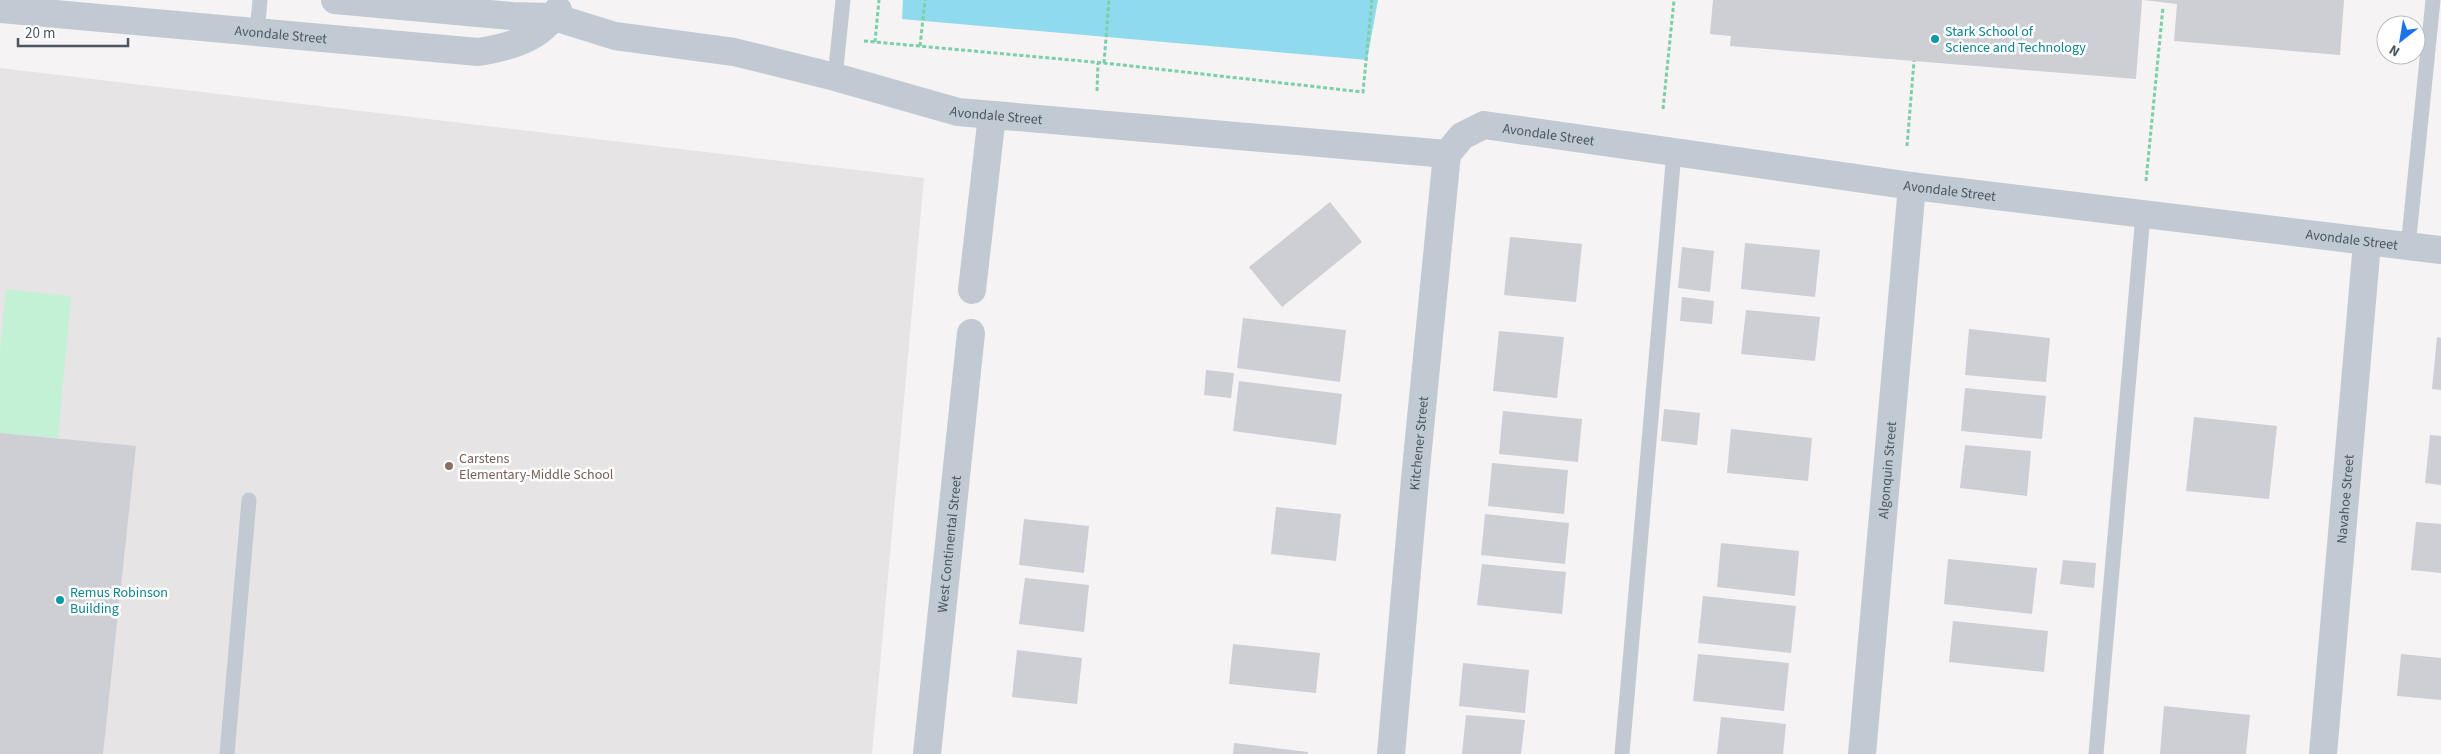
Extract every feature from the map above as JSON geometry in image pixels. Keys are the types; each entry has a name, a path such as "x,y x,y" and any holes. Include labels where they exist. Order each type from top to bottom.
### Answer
{"street":[{"name":"Avondale Street","path":"335,0 416,7 559,8 615,36 734,52 835,77 958,112 992,116 1455,145 1484,125 1912,186 2367,243 2441,250"},
{"path":"410,46 416,7"},
{"name":"Avondale Street","path":"0,9 97,9 257,33 478,52 511,46 532,37 559,8"},
{"path":"972,290 992,116"},
{"name":"Kitchener Street","path":"1391,754 1415,479 1455,145"},
{"name":"Algonquin Street","path":"1862,754 1912,186"},
{"name":"Navahoe Street","path":"2323,754 2367,243"},
{"name":"West Continental Street","path":"927,754 970,333"}],"lane":[{"path":"257,33 260,0"},
{"path":"835,77 843,0"},
{"path":"2408,247 2433,0"},
{"path":"1622,754 1674,152"},
{"path":"2096,754 2143,215"},
{"path":"226,754 249,500"}],"path":[{"path":"875,42 879,0"},
{"path":"920,46 925,0"},
{"path":"1104,63 1109,0"},
{"path":"839,37 1104,63 1364,92 1372,0"},
{"path":"1663,108 1674,0"},
{"path":"2143,215 2163,7"},
{"path":"1907,146 1914,61"}],"shaded area":[{"name":"Carstens Elementary-Middle School","path":"0,68 924,178 872,754 0,754"}],"green space":[{"path":"6,289 71,296 58,438 0,433 0,352"}],"water":[{"path":"903,0 1378,0 1367,60 902,19"}],"building":[{"name":"Stark School of Science and Technology","path":"1713,0 2142,0 2136,79 1730,46 1731,36 1710,34"},
{"path":"2143,0 2344,0 2340,55 2174,41 2177,4"},
{"path":"1330,202 1362,242 1282,307 1249,267"},
{"path":"1510,237 1582,244 1576,302 1504,295"},
{"path":"1745,243 1820,250 1815,297 1741,289"},
{"path":"1682,247 1714,251 1710,292 1678,288"},
{"path":"1682,297 1714,301 1712,324 1680,321"},
{"path":"1746,310 1820,317 1815,361 1741,354"},
{"path":"1243,318 1346,330 1340,382 1237,368"},
{"path":"1969,329 2050,338 2046,382 1965,375"},
{"path":"1499,331 1564,337 1557,398 1493,391"},
{"path":"2437,337 2441,338 2441,390 2432,389"},
{"path":"1206,370 1234,373 1231,398 1204,395"},
{"path":"1239,381 1342,394 1336,445 1233,431"},
{"path":"1965,388 2046,396 2042,439 1961,431"},
{"path":"1664,409 1700,413 1697,445 1661,441"},
{"path":"1503,411 1582,419 1578,462 1499,454"},
{"path":"2194,417 2277,426 2269,499 2186,491"},
{"path":"1731,429 1812,438 1808,481 1727,473"},
{"name":"Remus Robinson Building","path":"0,433 136,446 103,754 0,754"},
{"path":"2430,435 2441,436 2441,485 2425,483"},
{"path":"1965,445 2031,451 2027,496 1960,488"},
{"path":"1492,463 1568,470 1564,514 1488,506"},
{"path":"1276,507 1341,514 1336,561 1271,554"},
{"path":"1485,514 1569,523 1565,564 1481,555"},
{"path":"1024,519 1089,526 1084,573 1019,565"},
{"path":"2416,522 2441,524 2441,573 2411,570"},
{"path":"1721,543 1799,551 1795,596 1717,587"},
{"path":"1948,559 2037,568 2032,614 1944,604"},
{"path":"2063,560 2096,563 2094,588 2060,584"},
{"path":"1482,564 1566,572 1562,614 1477,605"},
{"path":"1025,578 1089,585 1084,632 1019,624"},
{"path":"1703,596 1796,606 1791,653 1698,643"},
{"path":"1953,621 2048,631 2044,672 1949,662"},
{"path":"1233,644 1320,653 1316,693 1229,684"},
{"path":"1017,650 1082,658 1077,704 1012,697"},
{"path":"1698,654 1789,663 1784,711 1693,701"},
{"path":"2401,654 2441,658 2441,700 2397,696"},
{"path":"1463,663 1529,670 1525,713 1459,706"},
{"path":"2164,706 2250,715 2246,754 2160,754"},
{"path":"1466,715 1525,720 1521,754 1462,754"},
{"path":"1721,717 1786,724 1783,754 1717,754"},
{"path":"1234,743 1308,752 1308,754 1233,754"}],"place":[{"name":"Stark School of Science and Technology","path":"1935,39"},
{"name":"Carstens Elementary-Middle School","path":"449,466"},
{"name":"Remus Robinson Building","path":"60,600"}]}
